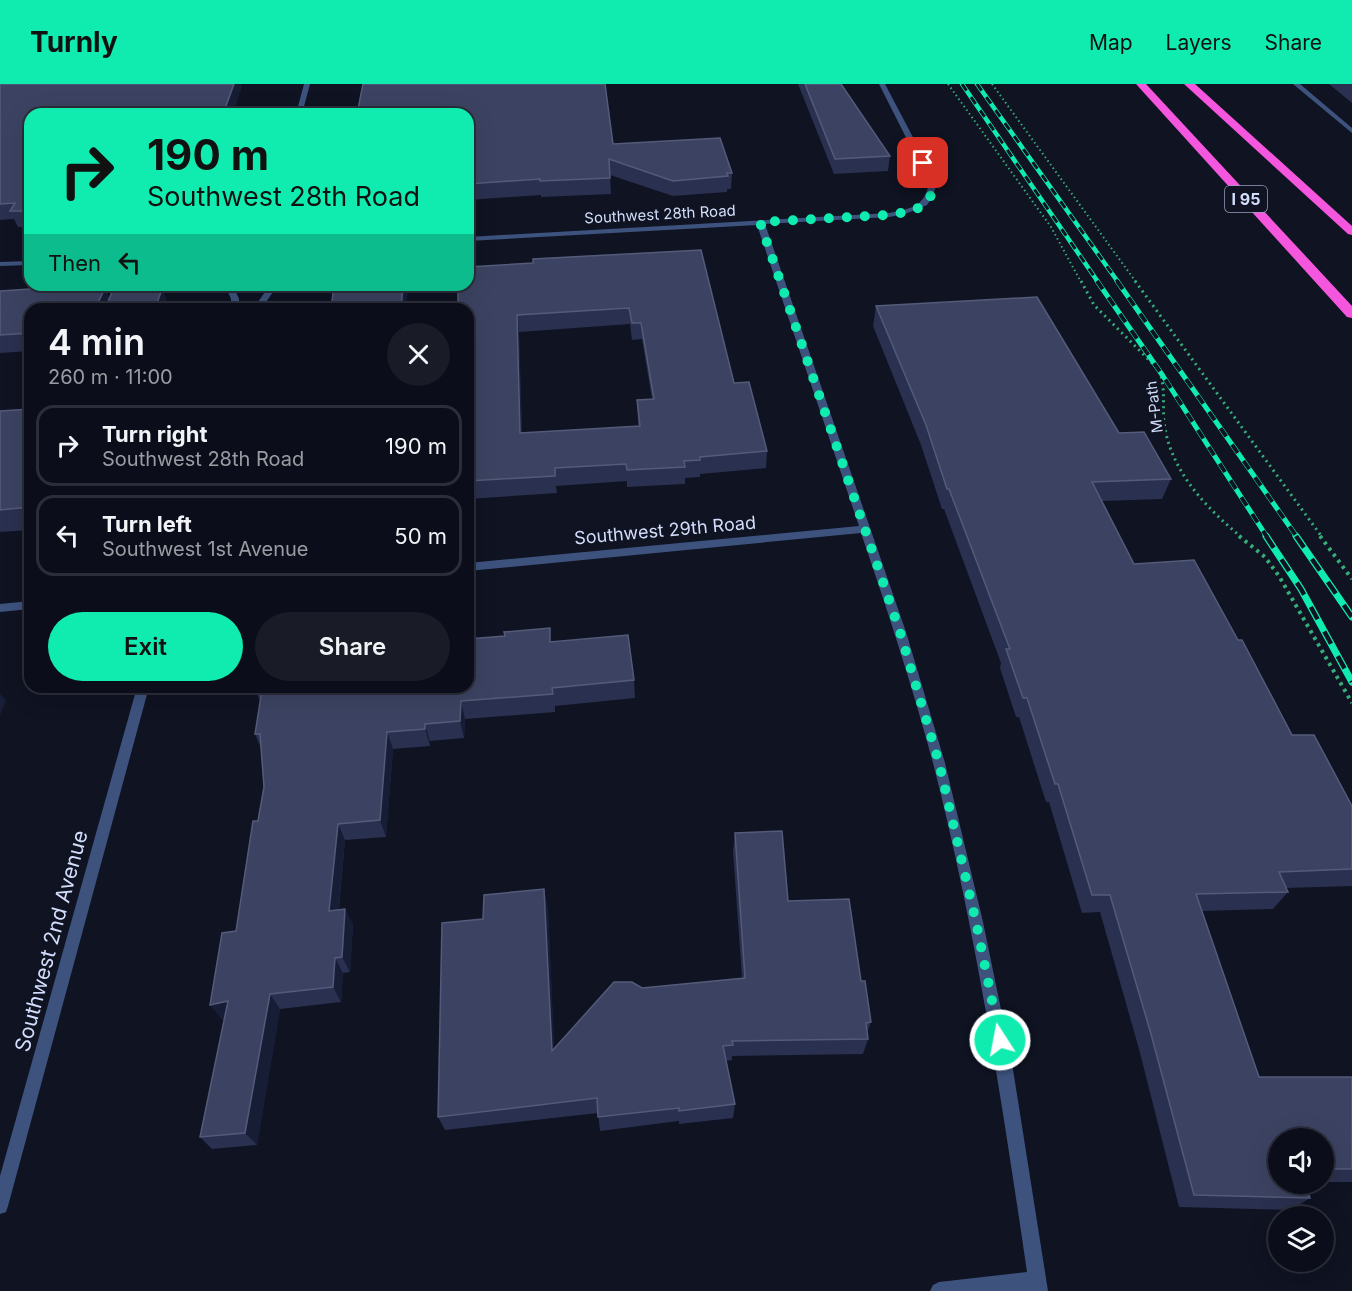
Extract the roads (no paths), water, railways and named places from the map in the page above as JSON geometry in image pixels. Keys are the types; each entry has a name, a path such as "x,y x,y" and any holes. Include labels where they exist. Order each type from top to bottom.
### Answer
{"highway":[{"name":"I 95","path":"1141,84 1352,314"},
{"name":"I 95","path":"1189,84 1352,232"}],"street":[{"path":"301,108 307,84"},
{"name":"Southwest 28th Road","path":"474,240 889,215 912,211 924,205 932,194 933,183 882,84"},
{"path":"1296,84 1352,131"},
{"path":"760,222 900,632 939,763 976,922 1004,1063 1039,1285 939,1291"},
{"path":"0,264 24,263"},
{"name":"Southwest 29th Road","path":"474,566 865,529"},
{"path":"0,608 24,606"},
{"name":"Southwest 2nd Avenue","path":"0,1206 141,693"}],"railway":[{"path":"962,84 1098,282"},
{"path":"977,84 1118,282"},
{"path":"1097,281 1163,376 1267,537"},
{"path":"1117,281 1297,537"},
{"path":"1266,536 1301,589 1352,682"},
{"path":"1296,536 1352,617"}]}
